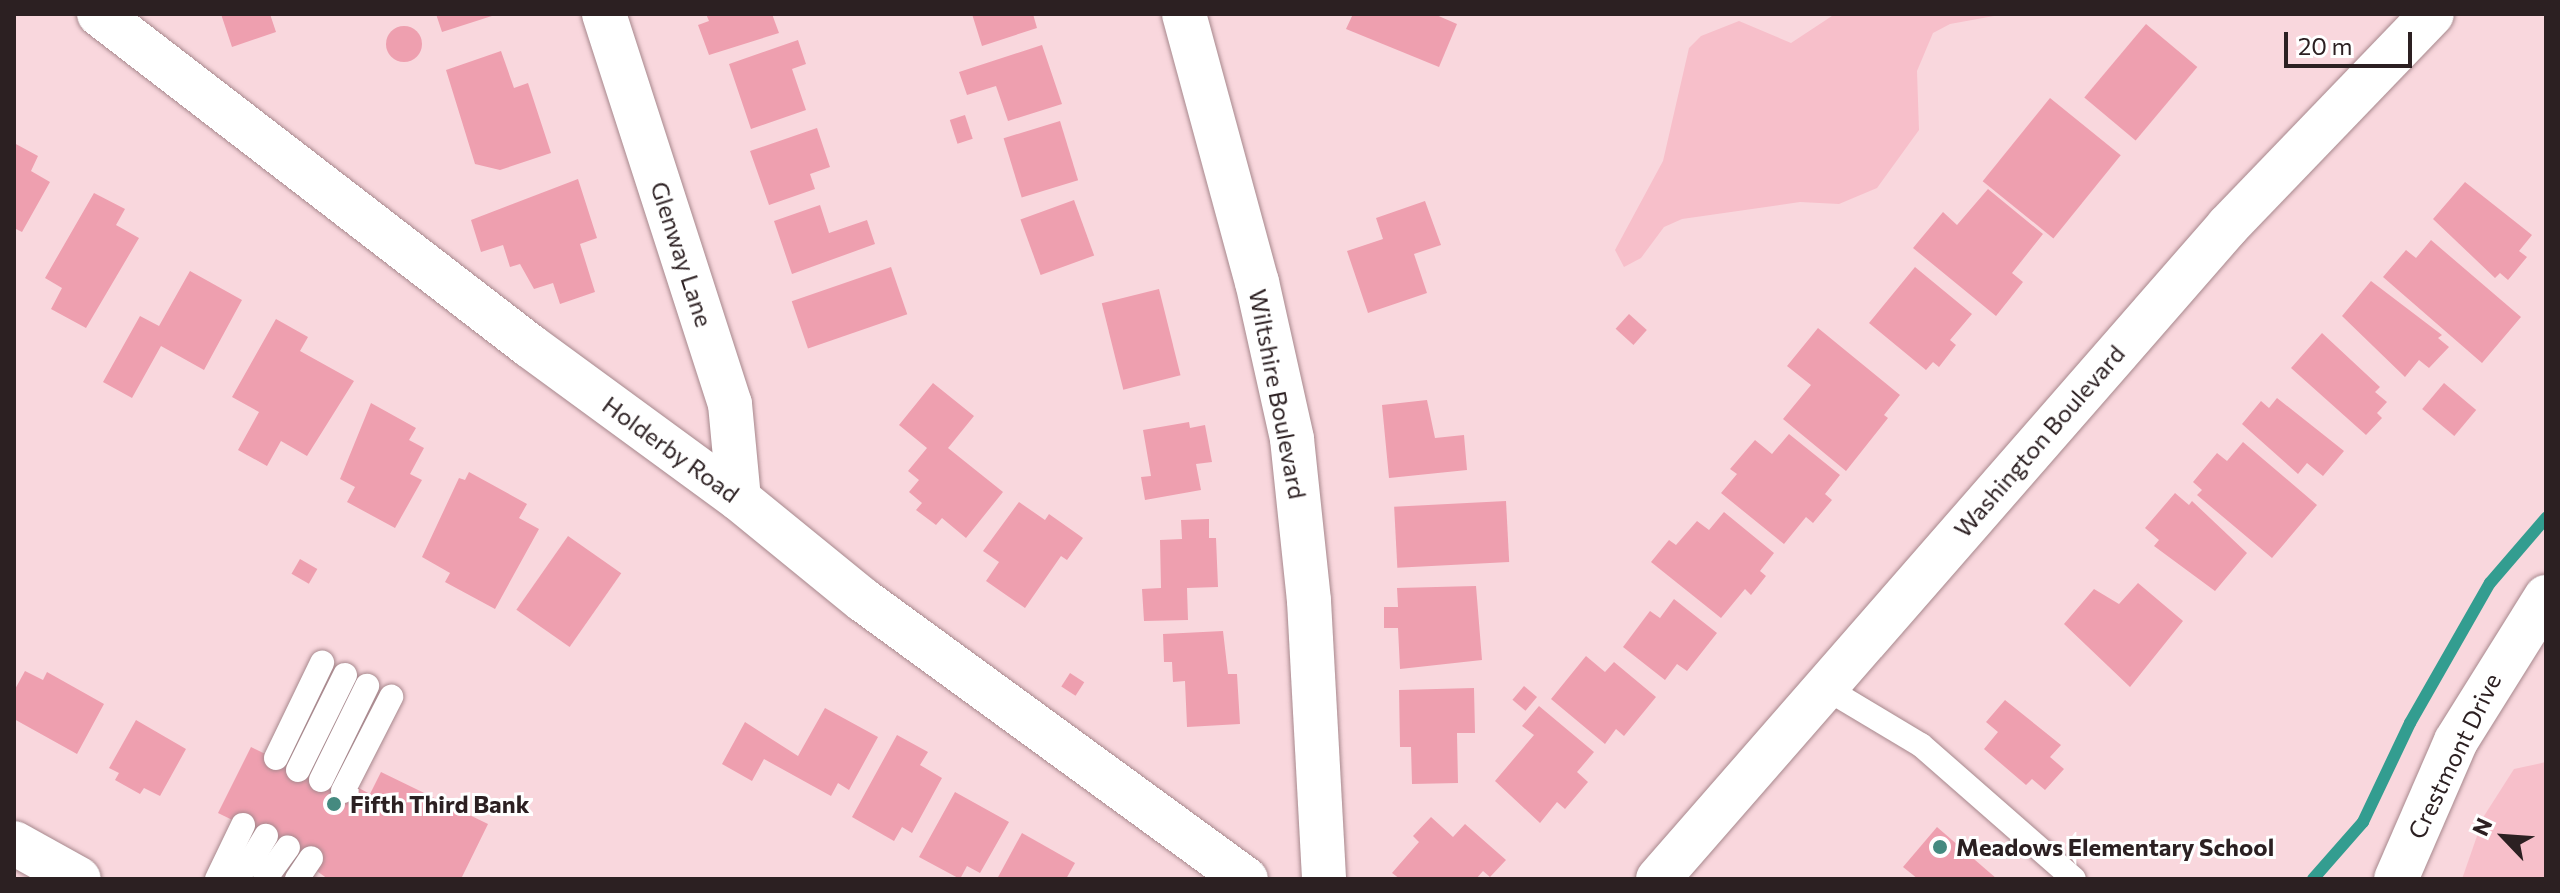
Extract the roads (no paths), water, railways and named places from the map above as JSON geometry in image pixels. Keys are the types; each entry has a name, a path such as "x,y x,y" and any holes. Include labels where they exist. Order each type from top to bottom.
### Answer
{"street":[{"name":"Holderby Road","path":"99,14 530,346 739,499 863,600 1246,879"},
{"name":"Glenway Lane","path":"604,14 730,404 739,499"},
{"name":"Wiltshire Boulevard","path":"1184,14 1257,282 1292,439 1309,601 1324,879"},
{"name":"Washington Boulevard","path":"1658,879 2243,209 2432,14"},
{"name":"Crestmont Drive","path":"2396,879 2456,741 2546,597"},
{"path":"14,843 79,879"}],"lane":[{"path":"276,758 322,663"},
{"path":"298,770 345,675"},
{"path":"321,780 367,686"},
{"path":"1824,687 1921,745 2074,879"},
{"path":"343,791 391,697"},
{"path":"217,879 243,825"},
{"path":"232,879 249,864 266,836"},
{"path":"265,879 288,847"},
{"path":"297,879 311,858"}],"waterway":[{"path":"2313,879 2363,822 2410,723 2490,583 2546,518"}],"place":[{"name":"Fifth Third Bank","path":"334,804"},
{"name":"Meadows Elementary School","path":"1940,847"}]}
